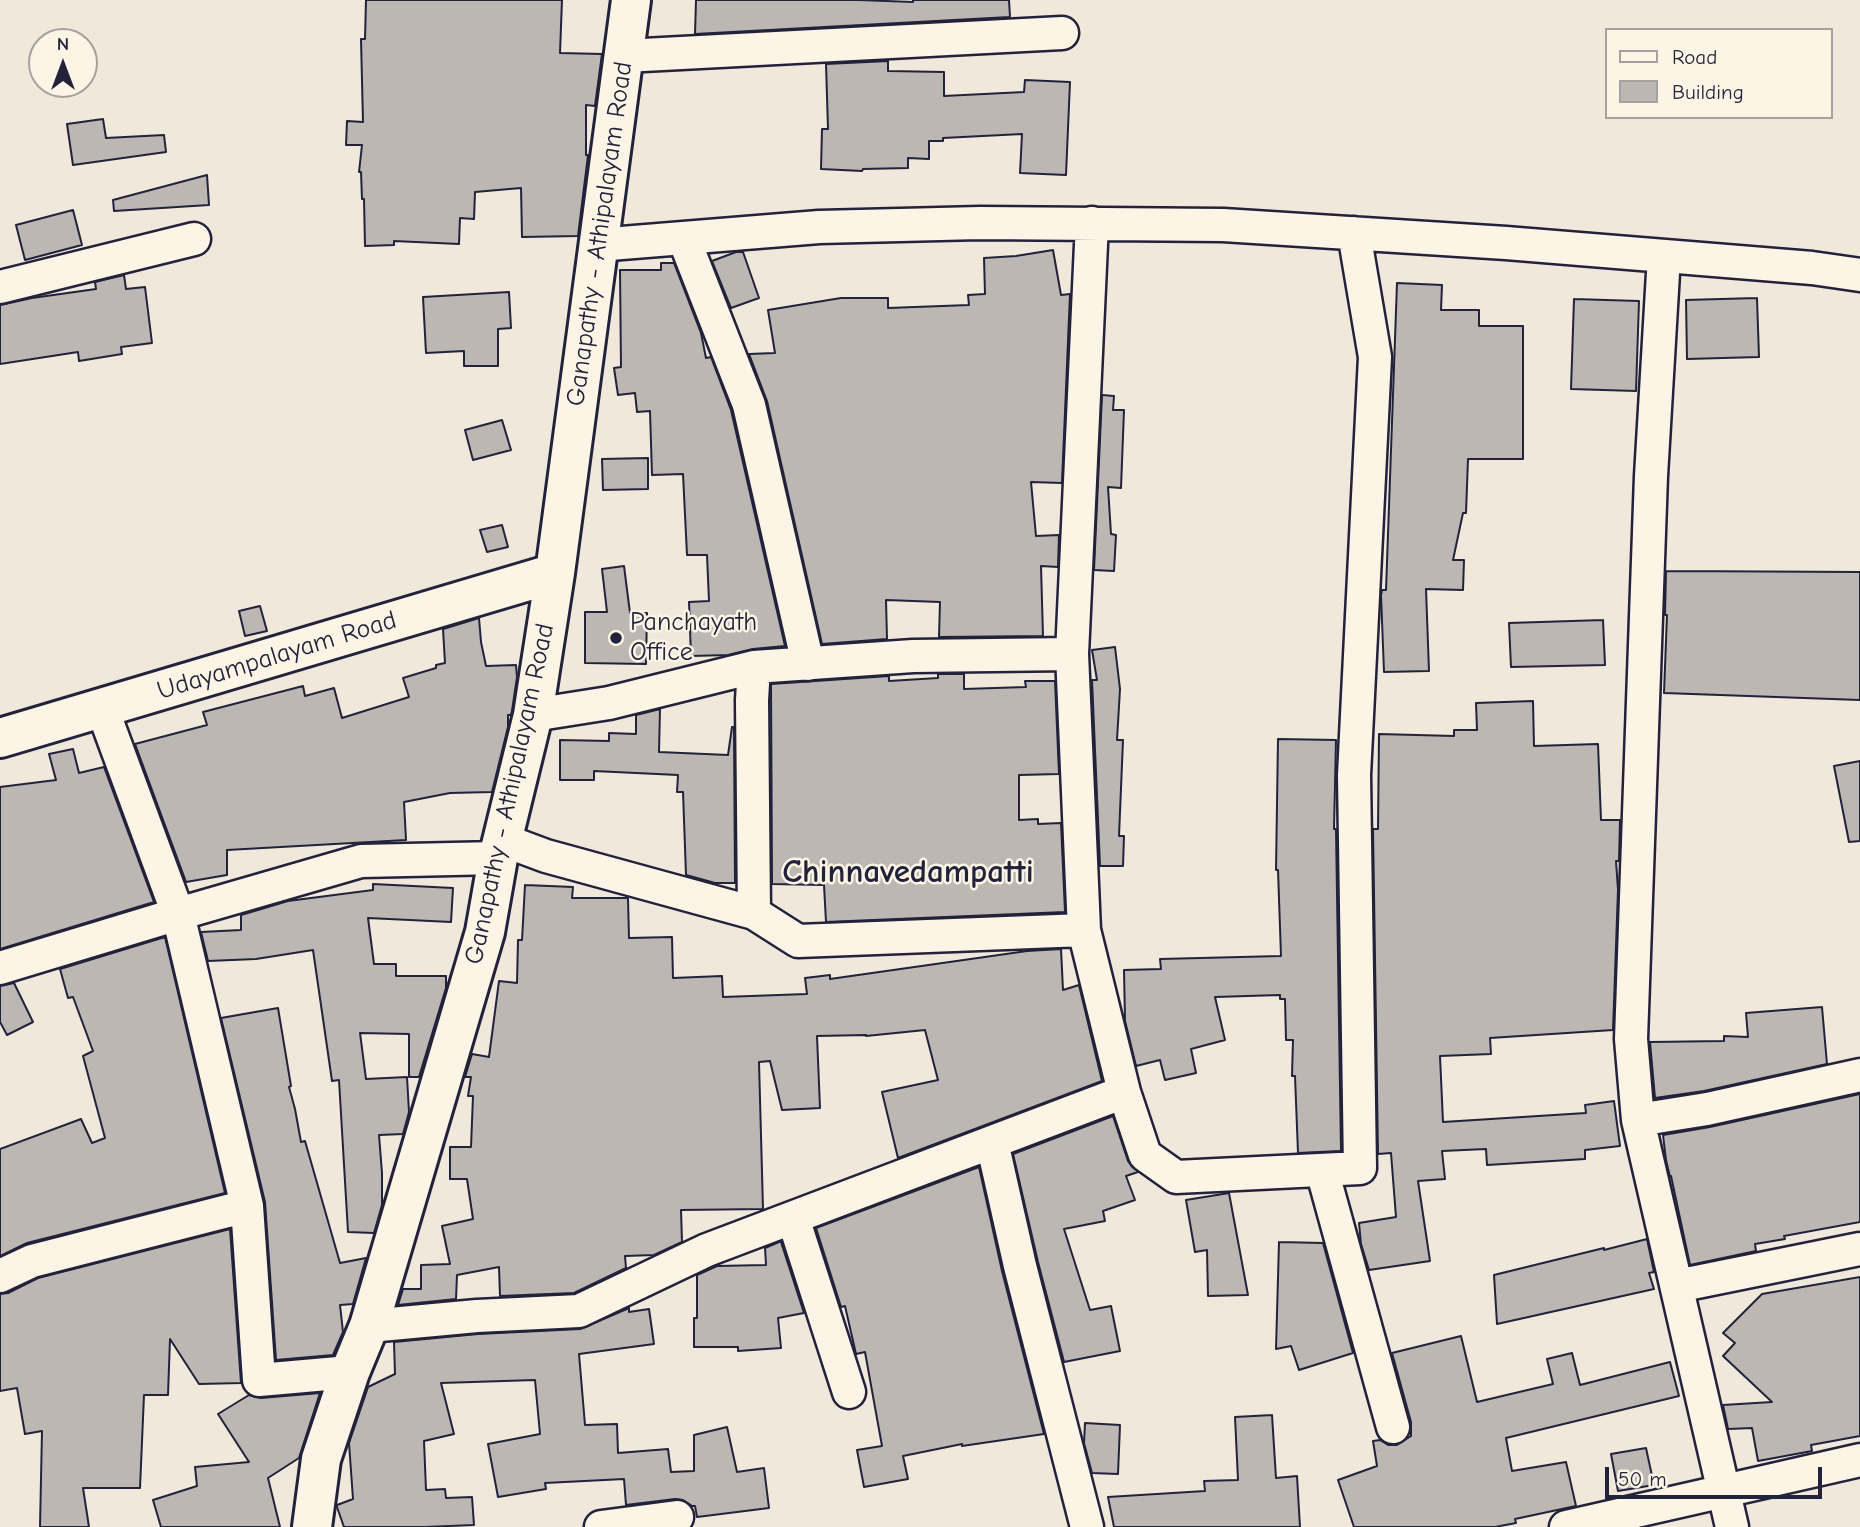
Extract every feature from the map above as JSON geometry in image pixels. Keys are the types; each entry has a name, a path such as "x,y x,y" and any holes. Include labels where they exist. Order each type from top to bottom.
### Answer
{"main road":[{"name":"Ganapathy - Athipalayam Road","path":"312,1527 321,1459 350,1372 369,1326 485,932 500,849 533,715 555,573 631,0"},
{"name":"Udayampalayam Road","path":"0,738 555,573"}],"street":[{"path":"624,56 1062,33"},
{"path":"597,245 819,227 1093,223 1223,225 1506,243 1812,268 1860,275"},
{"path":"1093,223 1073,654 1084,930 1124,1092 1145,1155 1176,1177 1360,1168 1354,775 1375,357 1354,233"},
{"path":"0,287 194,239"},
{"path":"684,239 749,405 808,664"},
{"path":"1664,256 1651,475 1631,1039 1638,1120 1732,1527"},
{"path":"533,715 609,703 754,667 913,656 1073,654"},
{"path":"754,667 754,913"},
{"path":"102,708 178,914 247,1206 259,1380 350,1372"},
{"path":"0,968 361,861 500,849 545,856 754,913 798,941 1084,930"},
{"path":"1638,1120 1860,1075"},
{"path":"369,1326 477,1316 579,1311 707,1250 1124,1092"},
{"path":"992,1142 1020,1266 1087,1527"},
{"path":"1322,1170 1393,1427"},
{"path":"0,1276 32,1261 247,1206"},
{"path":"793,1218 849,1392"},
{"path":"1677,1286 1860,1249"},
{"path":"1566,1527 1860,1460"},
{"path":"601,1527 677,1517"}],"building":[{"path":"366,0 562,0 560,53 602,54 595,106 586,105 588,155 578,236 522,237 521,188 475,192 474,219 460,218 459,244 394,241 394,245 365,246 364,199 359,172 362,145 346,145 347,121 363,122 361,39 365,39"},
{"path":"696,0 1009,0 1010,17 695,34"},
{"path":"888,61 888,71 944,72 944,96 1024,92 1025,80 1070,82 1066,175 1020,173 1022,134 929,141 929,159 908,158 908,168 862,171 821,169 822,129 828,129 826,64"},
{"path":"103,119 106,138 164,135 166,152 73,165 67,124"},
{"path":"207,175 209,205 114,211 113,200"},
{"path":"73,210 82,245 25,260 16,225"},
{"path":"1053,250 1061,295 1070,294 1062,483 1031,482 1036,536 1059,535 1058,567 1041,566 1043,636 939,637 940,602 886,600 887,639 822,644 767,401 749,354 775,353 768,310 841,298 888,298 888,308 969,305 968,295 985,294 984,258"},
{"path":"743,252 759,298 731,308 712,261"},
{"path":"661,263 674,263 701,333 706,358 711,357 731,410 785,646 728,655 691,656 689,602 709,601 707,555 687,555 683,474 652,475 650,411 637,412 635,393 618,395 614,368 621,367 620,270 661,270"},
{"path":"124,275 126,289 145,287 152,343 121,347 122,354 79,361 78,352 0,364 0,305 96,289 95,282"},
{"path":"1397,283 1442,285 1441,310 1479,310 1479,326 1523,326 1523,459 1468,459 1466,513 1463,513 1453,560 1464,560 1463,590 1426,589 1429,671 1384,672 1381,595 1382,590 1386,590"},
{"path":"509,292 511,328 498,329 498,366 464,366 464,351 426,353 423,297"},
{"path":"1757,298 1759,357 1687,359 1686,300"},
{"path":"1574,299 1639,301 1636,391 1571,389"},
{"path":"1102,395 1114,396 1113,410 1124,410 1121,488 1108,487 1111,534 1116,535 1114,571 1094,570"},
{"path":"502,420 511,450 473,460 465,430"},
{"path":"648,458 648,489 603,490 602,459"},
{"path":"502,525 508,547 487,552 480,530"},
{"name":"Panchayath Office","path":"624,566 630,613 647,613 646,664 585,663 585,612 607,612 602,569"},
{"path":"1666,571 1860,572 1860,700 1664,693"},
{"path":"260,606 267,631 245,636 239,611"},
{"path":"479,618 486,666 516,665 517,677 512,711 511,715 508,715 508,727 492,792 450,793 404,802 406,840 227,850 227,875 186,882 135,744 207,725 203,712 303,686 305,696 334,688 342,718 409,697 403,678 445,663 443,629"},
{"path":"1603,620 1605,665 1511,667 1509,623"},
{"path":"1115,647 1120,689 1117,740 1123,740 1119,836 1124,836 1123,866 1100,866 1092,680 1097,680 1092,650"},
{"path":"938,674 964,674 964,689 1026,687 1025,681 1055,681 1059,774 1019,775 1019,820 1038,819 1038,824 1061,823 1065,912 826,922 824,885 772,884 771,684 889,676 889,681 938,678"},
{"path":"1533,701 1534,746 1598,744 1601,820 1620,820 1619,861 1616,861 1618,890 1613,1030 1490,1038 1491,1054 1440,1056 1443,1122 1586,1113 1585,1105 1614,1101 1620,1146 1585,1150 1585,1159 1487,1165 1486,1149 1442,1151 1445,1179 1418,1181 1430,1261 1369,1270 1361,1244 1359,1223 1396,1217 1391,1153 1378,1154 1373,829 1378,829 1379,734 1454,736 1454,730 1477,730 1476,703"},
{"path":"660,709 659,752 728,755 734,727 735,883 715,883 686,875 683,792 677,792 678,775 594,771 594,780 560,780 560,740 609,741 609,733 636,734 636,715"},
{"path":"1278,739 1336,740 1334,829 1341,1151 1298,1153 1295,1076 1292,1076 1293,1040 1286,1040 1285,999 1280,999 1280,995 1215,997 1225,1040 1191,1049 1196,1073 1165,1080 1160,1060 1136,1066 1125,1021 1124,970 1161,969 1160,959 1281,956 1276,870"},
{"path":"73,749 79,773 104,767 154,902 0,949 0,787 56,780 49,754"},
{"path":"1860,761 1860,841 1849,842 1834,766"},
{"path":"373,884 453,888 451,922 368,918 374,964 396,964 396,976 446,976 446,988 419,1077 409,1077 409,1034 360,1033 366,1079 407,1077 409,1112 403,1134 379,1135 382,1205 374,1233 348,1232 339,1080 332,1081 313,950 256,959 208,961 201,932 241,930 241,915 288,901 373,890"},
{"path":"525,885 573,887 572,898 628,898 629,938 672,937 673,978 722,976 723,997 807,994 805,978 830,975 830,979 1027,951 1061,949 1063,990 1079,985 1102,1081 898,1158 882,1092 938,1080 925,1030 866,1036 817,1036 820,1108 782,1110 770,1061 759,1062 763,1209 681,1210 682,1242 654,1255 625,1256 626,1268 574,1293 500,1296 499,1267 457,1275 456,1299 398,1305 403,1289 421,1289 421,1265 450,1264 442,1226 473,1219 467,1179 450,1179 450,1147 471,1147 473,1096 468,1096 471,1077 465,1077 472,1054 489,1057 499,981 517,983 518,940 522,940"},
{"path":"165,937 225,1193 27,1243 0,1256 0,1149 81,1119 92,1143 105,1138 83,1056 93,1051 73,997 68,998 60,969"},
{"path":"14,983 33,1022 7,1035 0,1022 0,986"},
{"path":"1822,1007 1827,1064 1704,1091 1655,1098 1650,1042 1724,1041 1724,1036 1748,1037 1746,1013"},
{"path":"278,1008 291,1086 289,1087 301,1142 305,1141 340,1263 366,1258 353,1304 340,1305 343,1332 333,1355 276,1360 265,1202 221,1018"},
{"path":"1860,1094 1860,1222 1784,1236 1785,1239 1755,1244 1756,1251 1690,1265 1666,1160 1663,1135"},
{"path":"1113,1116 1128,1161 1138,1172 1126,1176 1135,1200 1103,1211 1105,1221 1064,1229 1090,1310 1111,1306 1120,1351 1064,1362 1013,1154"},
{"path":"979,1167 1002,1271 1044,1434 962,1444 903,1456 908,1479 864,1487 857,1450 882,1446 865,1352 856,1354 845,1306 841,1307 816,1228"},
{"path":"1229,1193 1248,1295 1208,1296 1207,1250 1195,1252 1186,1200"},
{"path":"230,1229 241,1383 199,1384 170,1339 168,1395 144,1395 140,1488 83,1488 89,1527 40,1527 42,1431 25,1434 17,1388 0,1391 0,1294 8,1293 38,1278"},
{"path":"1647,1239 1654,1272 1649,1273 1654,1289 1497,1324 1494,1275"},
{"path":"779,1242 804,1313 778,1318 781,1348 738,1351 738,1347 694,1347 697,1275 717,1266 766,1265 765,1248"},
{"path":"1279,1242 1323,1243 1353,1353 1299,1370 1291,1346 1276,1349"},
{"path":"1860,1277 1860,1436 1811,1445 1812,1451 1758,1461 1752,1428 1728,1429 1723,1405 1772,1402 1723,1356 1735,1343 1723,1333 1762,1294"},
{"path":"629,1308 629,1312 649,1309 654,1344 579,1354 585,1425 617,1424 618,1453 668,1449 671,1472 694,1471 694,1435 727,1427 737,1472 764,1468 769,1508 697,1517 695,1506 683,1500 626,1505 624,1479 545,1483 546,1489 498,1497 488,1444 540,1434 535,1380 441,1383 454,1434 424,1441 426,1490 445,1489 446,1498 472,1497 474,1525 344,1527 337,1505 353,1499 349,1443 368,1387 395,1374 394,1342 478,1334 580,1329"},
{"path":"1461,1336 1477,1402 1553,1384 1547,1359 1572,1353 1580,1385 1670,1362 1679,1396 1506,1438 1512,1471 1566,1462 1576,1506 1515,1519 1516,1523 1495,1527 1354,1527 1338,1480 1377,1466 1373,1441 1380,1440 1388,1445 1397,1445 1411,1436 1411,1422 1392,1353"},
{"path":"320,1393 299,1458 268,1478 280,1527 161,1527 153,1500 197,1486 195,1467 249,1462 218,1414 249,1395 261,1398"},
{"path":"1272,1415 1276,1478 1297,1476 1300,1527 1114,1527 1108,1497 1205,1491 1204,1481 1238,1480 1235,1417"},
{"path":"1085,1423 1120,1425 1118,1474 1092,1473 1084,1443"},
{"path":"1646,1448 1654,1485 1618,1491 1611,1454"}],"place":[{"name":"Panchayath Office","path":"616,638"}],"district":[{"name":"Chinnavedampatti","path":"908,873"}]}
